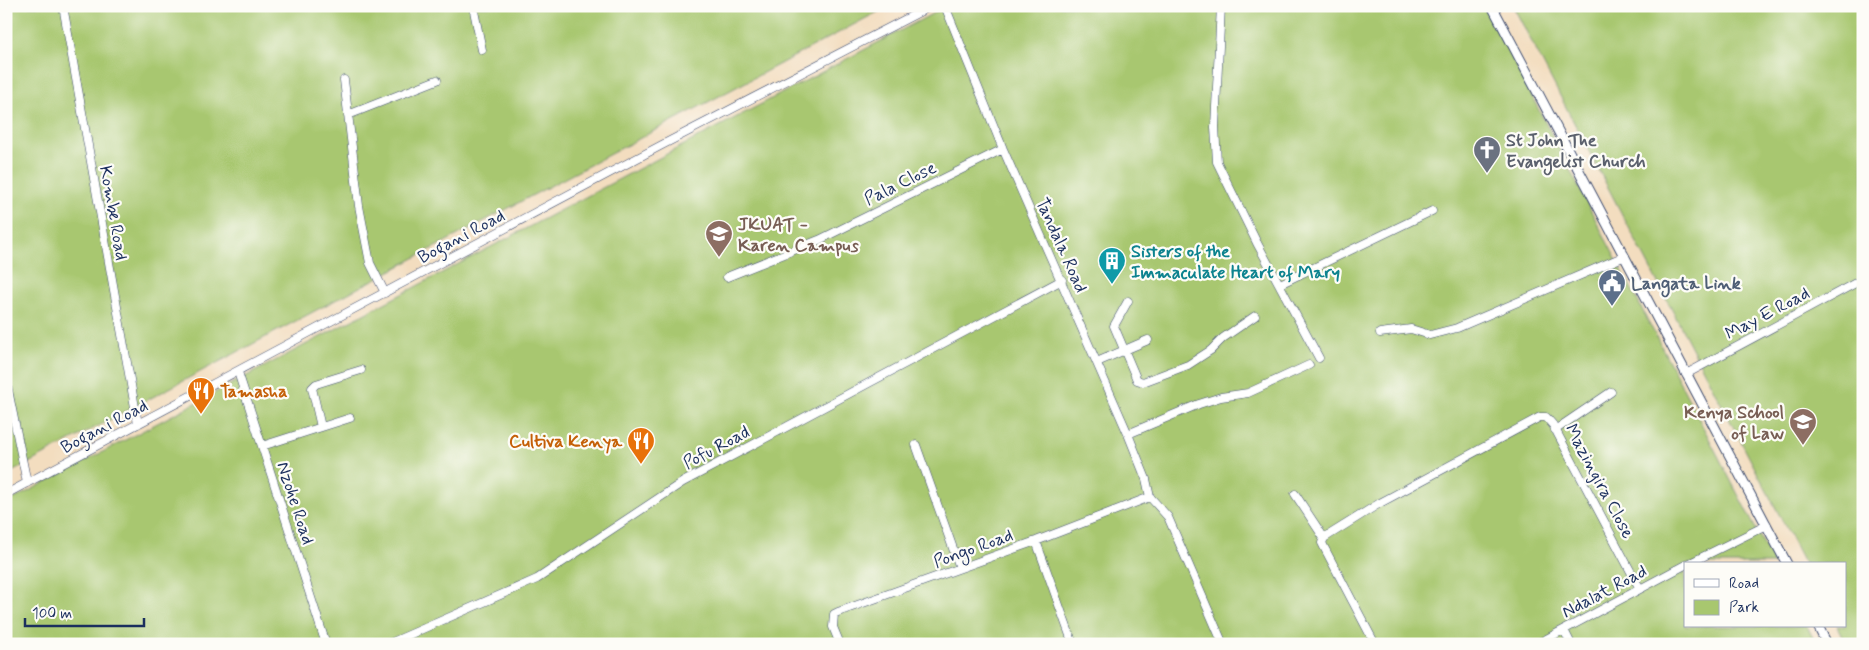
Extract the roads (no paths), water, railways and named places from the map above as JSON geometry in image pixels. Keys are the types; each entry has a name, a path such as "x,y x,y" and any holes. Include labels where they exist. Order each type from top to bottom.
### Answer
{"street":[{"name":"Kombe Road","path":"63,6 138,424"},
{"path":"473,6 482,50"},
{"name":"Bogani Road","path":"6,494 783,82 932,6"},
{"name":"Tandala Road","path":"944,6 1003,149 1128,434 1146,478 1150,497"},
{"path":"1221,6 1216,127 1217,162 1257,243 1319,358"},
{"path":"1492,6 1786,562"},
{"path":"344,80 359,206 370,263 385,293"},
{"path":"348,115 437,80"},
{"name":"Pala Close","path":"727,277 819,240 1003,149"},
{"path":"1280,284 1432,211"},
{"path":"1380,333 1411,329 1430,336 1457,328 1625,256"},
{"name":"May E Road","path":"1686,374 1863,279"},
{"name":"Pofu Road","path":"388,644 537,580 683,482 1062,280"},
{"path":"1128,301 1114,326 1137,380 1143,382 1188,364 1211,350 1223,338 1256,316"},
{"path":"1097,362 1148,340"},
{"path":"1128,434 1199,404 1248,393 1309,365"},
{"path":"321,427 312,388 316,384 361,370"},
{"name":"Nzohe Road","path":"238,372 326,644"},
{"path":"6,380 27,483"},
{"path":"1555,430 1611,392"},
{"name":"Mazingira Close","path":"1324,538 1380,503 1464,456 1536,418 1546,417 1555,430 1640,589"},
{"path":"262,446 350,418"},
{"path":"916,444 960,568"},
{"path":"1295,494 1324,538 1322,542 1325,550 1375,644"},
{"path":"1150,497 1168,517 1223,644"},
{"name":"Pongo Road","path":"840,644 832,627 834,614 1036,541 1150,497"},
{"name":"Ndalat Road","path":"1693,562 1767,524"},
{"path":"1036,541 1073,644"},
{"name":"Ndalat Road","path":"1537,644 1684,567"},
{"path":"1819,628 1827,644"},
{"path":"1564,630 1571,644"}],"place":[{"name":"St John The Evangelist Church","path":"1487,174"},
{"name":"JKUAT - Karen Campus","path":"719,258"},
{"name":"Sisters of the Immaculate Heart of Mary","path":"1112,285"},
{"name":"Langata Link","path":"1612,307"},
{"name":"Tamasha","path":"201,415"},
{"name":"Kenya School of Law","path":"1803,446"},
{"name":"Cultiva Kenya","path":"641,465"}]}
